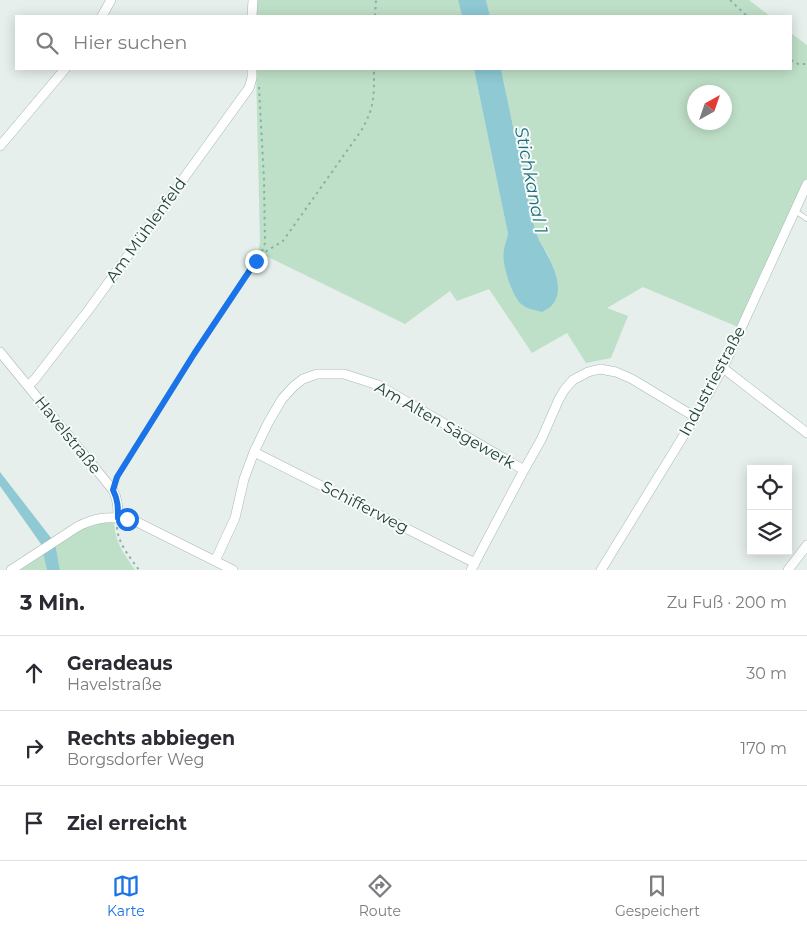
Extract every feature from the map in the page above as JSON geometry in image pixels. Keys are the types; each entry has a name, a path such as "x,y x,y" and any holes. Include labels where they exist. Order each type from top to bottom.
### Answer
{"street":[{"path":"103,15 111,0"},
{"path":"252,0 252,15"},
{"path":"0,146 63,70"},
{"name":"Am Mühlenfeld","path":"28,386 90,308 249,88 252,72"},
{"name":"Industriestraße","path":"601,570 723,368 807,184"},
{"name":"Havelstraße","path":"0,352 113,490 117,498 120,521"},
{"path":"723,368 807,432"},
{"path":"473,566 541,440 558,399 573,380 588,372 600,369 616,372 632,379 695,417"},
{"name":"Am Alten Sägewerk","path":"215,561 235,518 244,479 268,423 282,399 294,386 303,379 317,374 344,374 378,385 524,470"},
{"name":"Schifferweg","path":"254,452 473,566"},
{"path":"11,570 87,522 102,518 135,521 233,570"},
{"path":"788,570 807,545"}],"lane":[{"path":"794,211 807,219"},
{"path":"113,490 117,477 173,387 256,261"}],"path":[{"path":"375,15 376,0"},
{"path":"730,0 746,15"},
{"path":"792,61 798,64 807,64"},
{"path":"260,254 283,241 368,120 373,104 374,70"},
{"path":"252,72 256,77 260,90 264,180 264,243 256,261"},
{"path":"120,521 117,524 121,543 139,570"}],"green space":[{"path":"257,0 458,0 462,15 257,15"},
{"path":"486,0 749,0 769,15 490,15"},
{"path":"792,34 807,45 807,178 738,327 643,287 607,308 628,316 611,358 586,363 567,333 532,353 489,289 457,301 450,291 405,324 258,252 260,242 256,70 474,70 508,234 507,242 558,286 548,255 538,238 501,70 792,70"},
{"path":"114,520 118,541 135,570 60,570 55,543 88,523"},
{"path":"43,550 47,570 14,570"}],"water":[{"path":"458,0 486,0 490,15 462,15"},
{"path":"474,70 501,70 534,223 539,240 555,272 557,281 558,290 556,298 551,306 542,312 522,305 513,292 503,255 508,234"},
{"path":"0,472 55,543 60,570 47,570 41,544 0,486"}],"route":[{"path":"127,519 118,518 117,498 113,490 117,477 194,354 256,261"}],"water label":[{"name":"Stichkanal 1","path":"531,180"}]}
